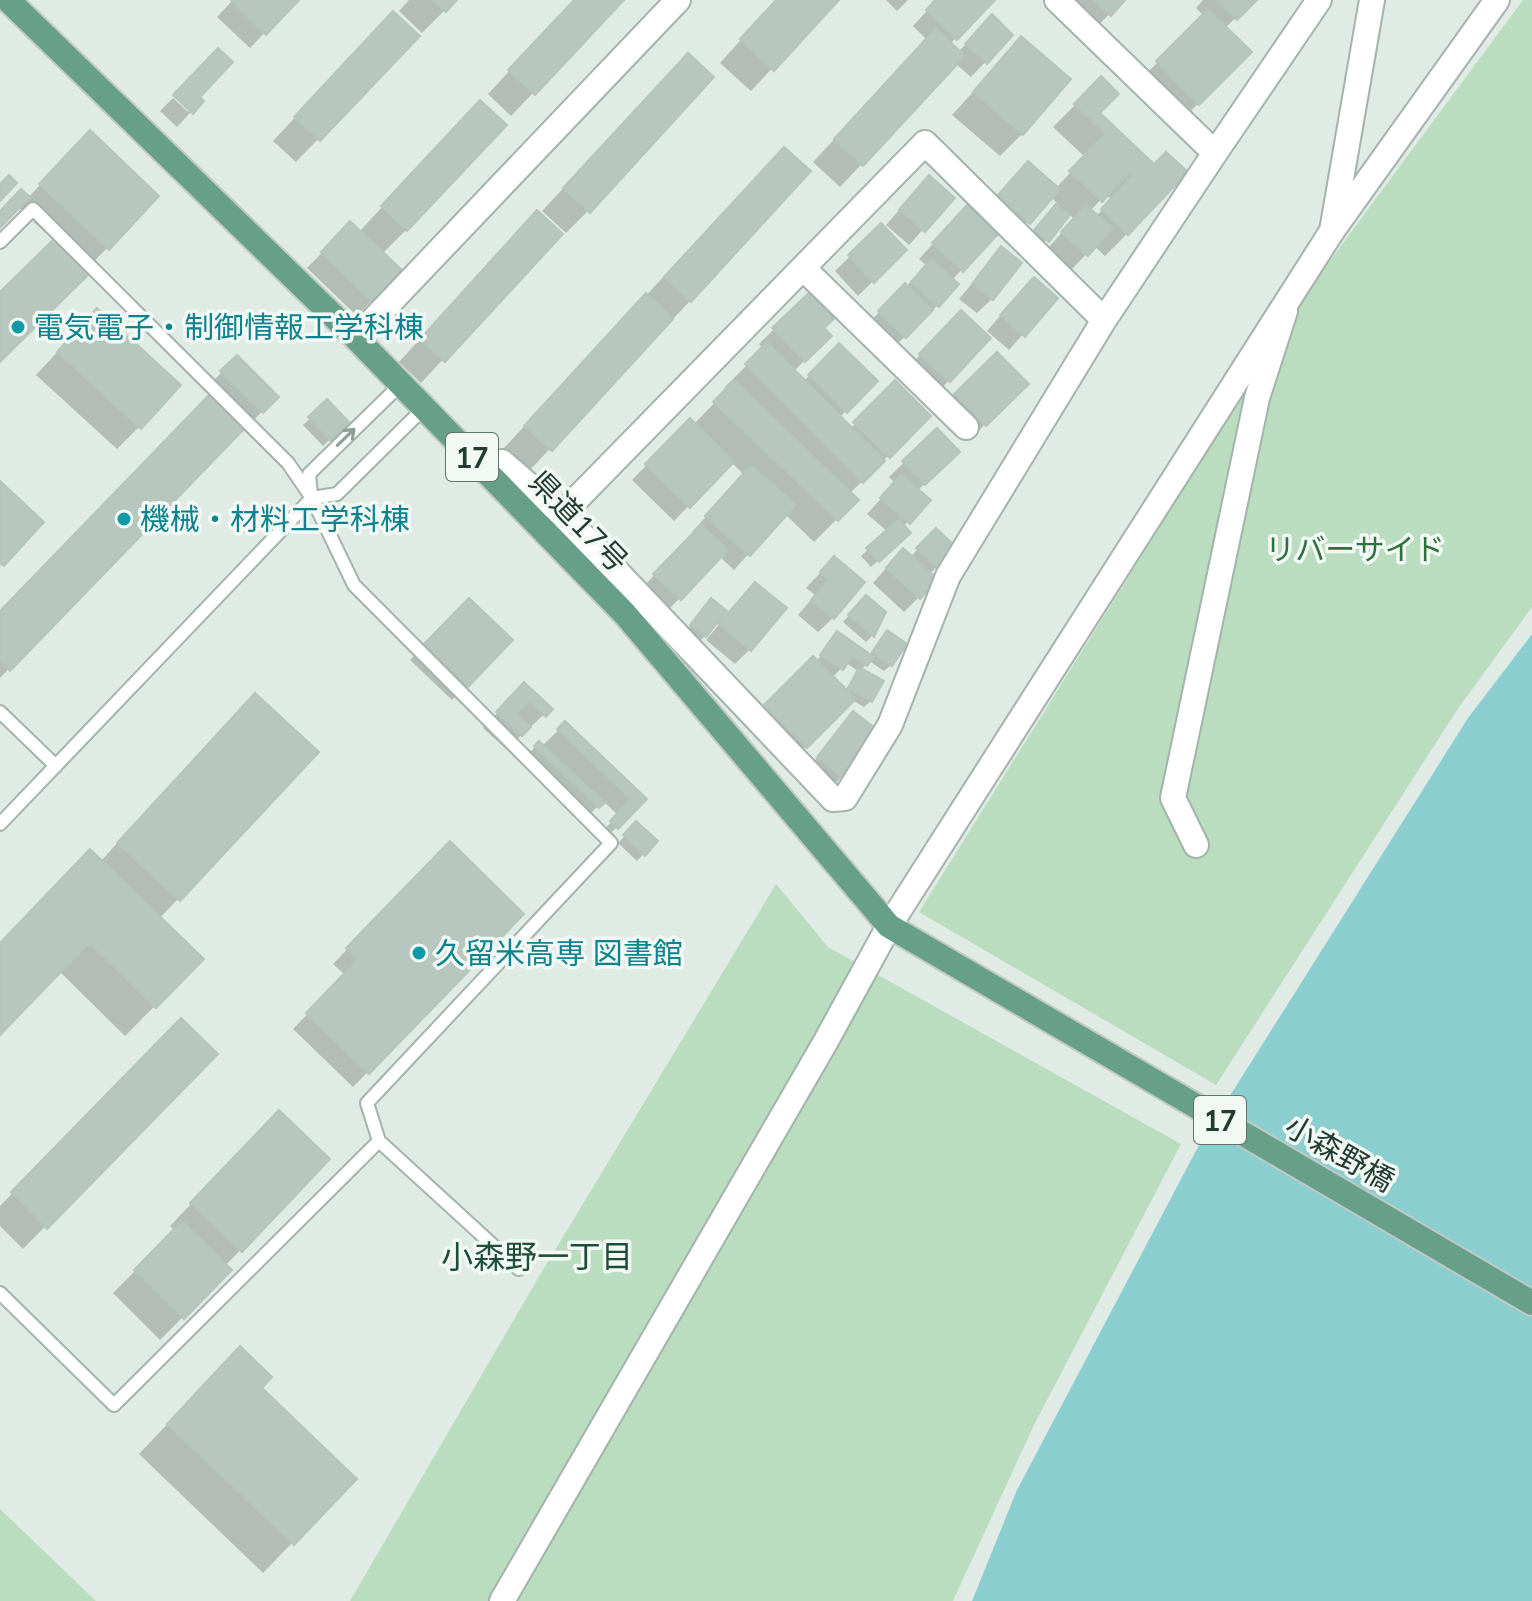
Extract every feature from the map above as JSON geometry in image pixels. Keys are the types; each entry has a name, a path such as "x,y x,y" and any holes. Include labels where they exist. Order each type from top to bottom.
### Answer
{"main road":[{"name":"県道17号","path":"8,0 356,338 625,614 899,932"},
{"name":"小森野橋","path":"899,932 1532,1303"}],"street":[{"path":"356,338 678,0"},
{"path":"1057,0 1215,153"},
{"path":"480,465 502,462 562,514 833,799 845,798 890,725 948,576 1104,320 1319,0"},
{"path":"1332,231 1372,0"},
{"path":"502,1601 833,1028 899,932 1332,231 1497,0"},
{"path":"562,514 925,143 1104,320"},
{"path":"803,268 966,427"},
{"path":"1196,845 1173,798 1257,398 1288,302"}],"lane":[{"path":"0,242 33,209 288,463 312,498 354,585 611,843 367,1103 379,1141 519,1269"},
{"path":"312,498 309,474 401,384"},
{"path":"0,824 312,498 337,494 424,408"},
{"path":"0,712 56,766"},
{"path":"0,1293 114,1405 379,1141"}],"green space":[{"name":"リバーサイド","path":"1523,0 1532,0 1532,607 1457,710 1216,1085 919,912 1306,293"},
{"path":"776,884 828,947 1181,1144 1034,1425 953,1601 350,1601 537,1280"},
{"path":"0,1509 96,1601 0,1601"}],"water":[{"path":"1532,634 1532,1601 972,1601 1017,1490 1199,1145 1468,718"}],"building":[{"path":"231,0 299,0 266,35"},
{"path":"433,0 457,0 446,12"},
{"path":"574,0 624,0 535,95 508,70"},
{"path":"776,0 839,0 774,71 740,39"},
{"path":"935,0 995,0 957,40 926,10"},
{"path":"1094,0 1125,0 1111,16"},
{"path":"1217,0 1257,0 1237,20"},
{"path":"1208,9 1252,52 1199,105 1156,61"},
{"path":"393,11 420,36 320,141 294,117"},
{"path":"992,14 1013,35 987,64 965,44"},
{"path":"936,28 965,56 863,166 834,139"},
{"path":"1021,36 1071,79 1023,135 973,92"},
{"path":"218,48 233,62 200,97 204,101 193,114 173,95"},
{"path":"688,53 714,77 590,213 563,188"},
{"path":"1101,76 1119,94 1100,113 1154,164 1166,152 1188,172 1128,235 1101,209 1132,176 1129,173 1102,202 1069,171 1105,134 1074,104"},
{"path":"480,100 507,125 407,231 381,206"},
{"path":"90,130 159,196 109,250 39,184"},
{"path":"784,147 811,171 691,302 664,277"},
{"path":"1028,161 1060,189 1030,224 998,195"},
{"path":"9,175 17,183 0,201 0,184"},
{"path":"929,175 955,198 925,232 899,210"},
{"path":"21,189 30,197 0,228 0,211"},
{"path":"968,204 999,233 963,272 932,243"},
{"path":"1056,204 1070,215 1049,242 1034,230"},
{"path":"1086,205 1113,228 1088,256 1061,232"},
{"path":"537,210 563,234 445,362 420,339"},
{"path":"350,221 403,271 373,302 321,252"},
{"path":"881,223 907,250 874,283 848,255"},
{"name":"電気電子・制御情報工学科棟","path":"56,237 90,273 0,362 0,292"},
{"path":"1001,246 1022,263 993,300 972,284"},
{"path":"931,259 959,284 939,307 911,282"},
{"path":"1034,277 1058,298 1025,337 1000,315"},
{"path":"905,283 933,310 906,338 878,311"},
{"path":"813,289 838,315 824,328 832,336 805,362 772,328"},
{"path":"646,293 673,319 552,451 524,426"},
{"path":"97,308 181,385 141,429 57,352"},
{"path":"961,310 991,338 950,382 919,354"},
{"path":"767,342 885,461 863,483 745,364"},
{"path":"839,343 878,381 847,413 808,375"},
{"path":"997,352 1029,384 986,426 954,394"},
{"path":"237,355 279,397 263,413 220,371"},
{"path":"734,380 859,500 838,521 713,402"},
{"path":"895,380 931,416 890,458 853,422"},
{"name":"機械・材料工学科棟","path":"212,392 247,426 10,671 0,661 0,611"},
{"path":"327,399 350,423 331,441 308,417"},
{"path":"690,418 734,462 690,508 645,464"},
{"path":"937,428 960,452 925,485 902,461"},
{"path":"751,465 796,505 750,556 705,516"},
{"path":"901,474 931,500 910,524 880,498"},
{"path":"0,481 44,522 4,566 0,563"},
{"path":"899,519 911,533 879,562 866,548"},
{"path":"701,525 728,550 681,600 653,574"},
{"path":"936,528 957,548 938,569 916,548"},
{"path":"903,548 938,579 920,599 886,568"},
{"path":"834,556 865,582 834,619 811,600 828,580 820,572"},
{"path":"755,582 787,608 751,651 719,624"},
{"path":"866,595 886,612 874,637 848,615"},
{"path":"469,598 513,640 468,687 423,645"},
{"path":"711,598 727,611 706,637 690,625"},
{"path":"887,630 907,644 892,666 872,652"},
{"path":"837,631 874,657 867,666 852,656 843,670 820,655"},
{"path":"813,656 856,699 807,748 764,705"},
{"path":"859,667 884,681 872,702 848,688"},
{"path":"524,682 553,709 546,717 529,701 517,714 531,727 522,736 496,712"},
{"path":"255,693 319,752 180,901 117,843"},
{"path":"853,711 880,732 843,778 817,757"},
{"path":"565,721 647,799 618,829 610,821 631,799 557,729"},
{"path":"539,741 605,803 599,808 534,746"},
{"path":"636,821 658,841 645,856 623,835"},
{"name":"久留米高専 図書館","path":"450,841 524,914 369,1074 306,1013 358,959 346,948"},
{"path":"90,849 204,959 156,1008 89,943 0,1035 0,943"},
{"path":"181,1018 218,1054 47,1229 11,1192"},
{"path":"279,1110 330,1159 242,1252 190,1203"},
{"path":"182,1221 232,1270 184,1319 134,1270"},
{"path":"240,1346 272,1377 262,1388 357,1479 294,1545 167,1424"}],"place":[{"name":"電気電子・制御情報工学科棟","path":"18,327"},
{"name":"機械・材料工学科棟","path":"124,519"},
{"name":"久留米高専 図書館","path":"419,953"}],"district":[{"name":"小森野一丁目","path":"537,1256"}]}
